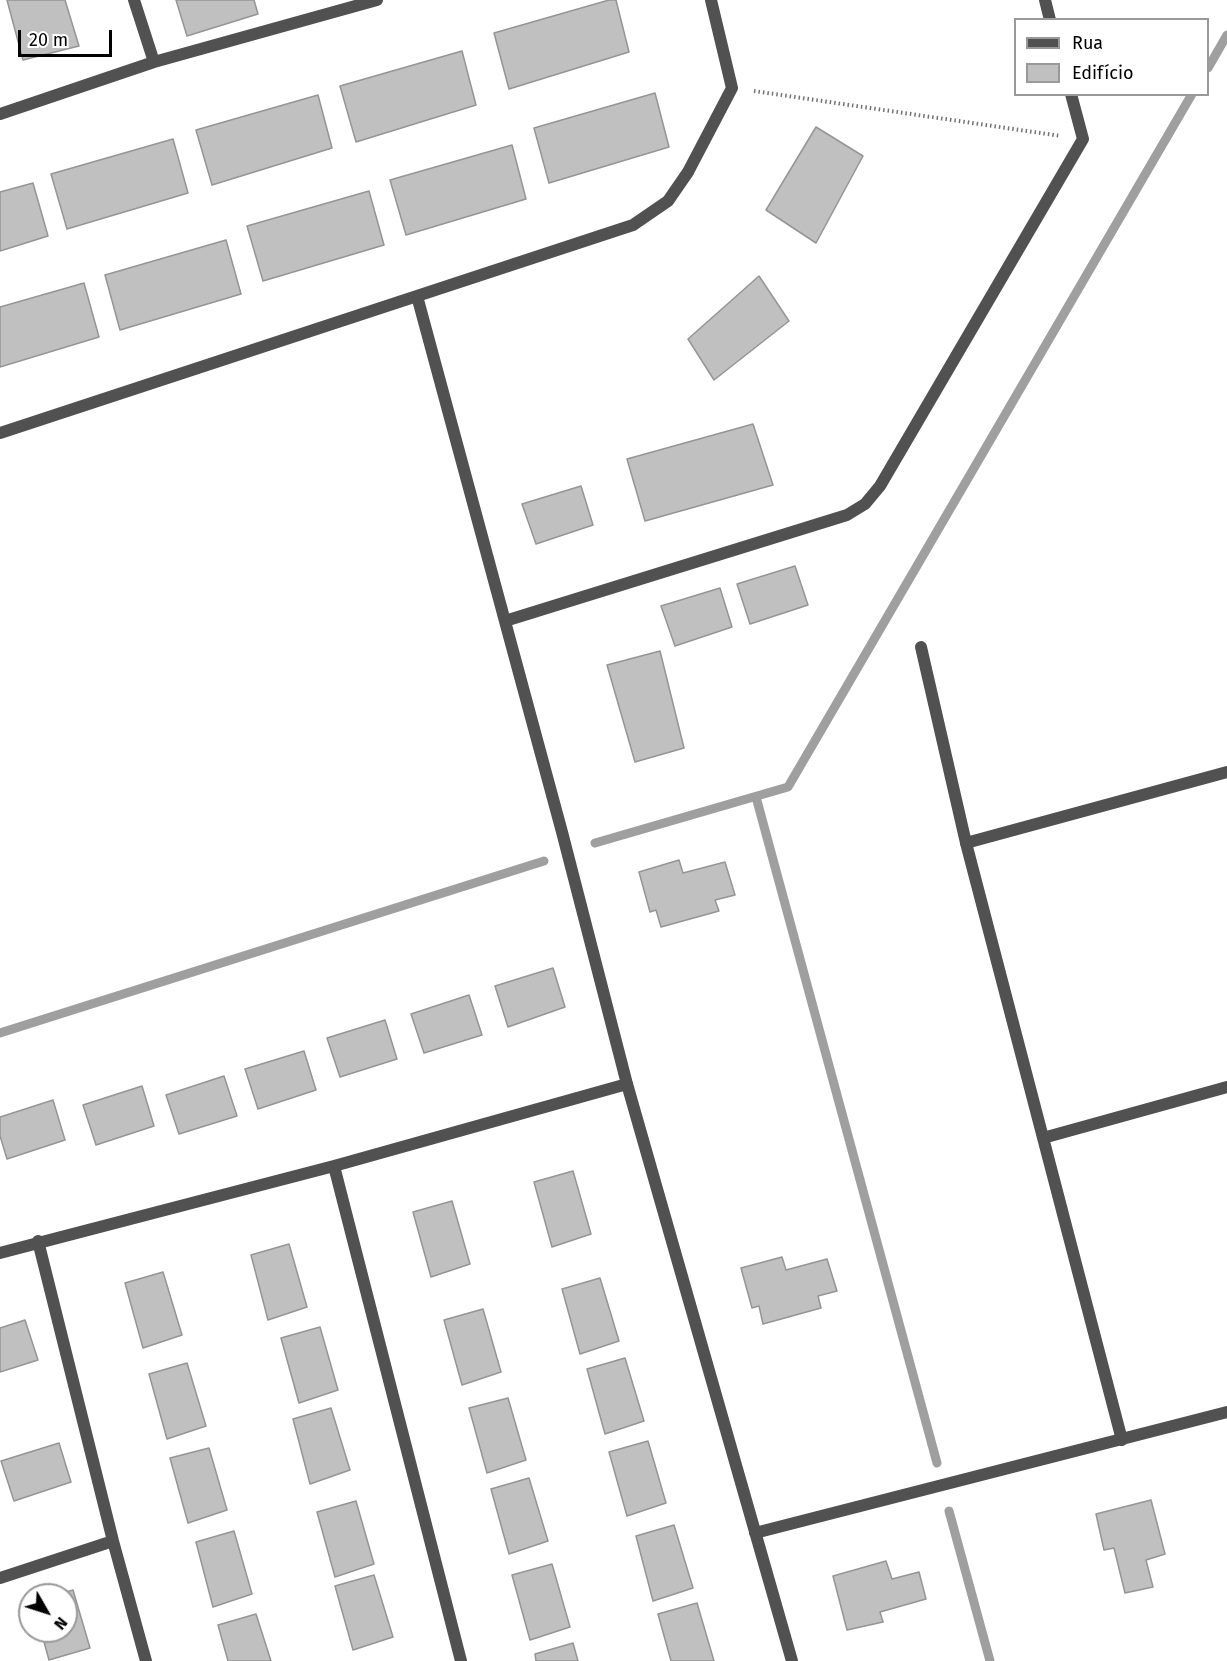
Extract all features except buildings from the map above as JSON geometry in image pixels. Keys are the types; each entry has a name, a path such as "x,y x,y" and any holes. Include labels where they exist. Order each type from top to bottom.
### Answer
{"street":[{"path":"134,0 154,62"},
{"path":"0,114 154,62 377,0"},
{"path":"0,433 633,225 668,201 688,172 732,88 711,0"},
{"path":"1045,0 1050,18"},
{"path":"504,621 847,515 865,504 880,486 1083,139 1072,96"},
{"path":"417,296 562,832 627,1084 792,1661"},
{"path":"921,647 966,843 1122,1440"},
{"path":"966,843 1227,772"},
{"path":"0,1253 38,1241 334,1166 627,1084"},
{"path":"1043,1138 1227,1087"},
{"path":"334,1166 461,1661"},
{"path":"38,1241 113,1541 146,1661"},
{"path":"755,1533 1227,1412"},
{"path":"0,1578 113,1541"}],"path":[{"path":"732,88 1083,139"}],"waterway":[{"path":"1209,66 1227,35"},
{"path":"595,843 788,787 1191,96"},
{"path":"756,797 937,1463"},
{"path":"0,1033 544,861"},
{"path":"949,1511 990,1661"}]}
